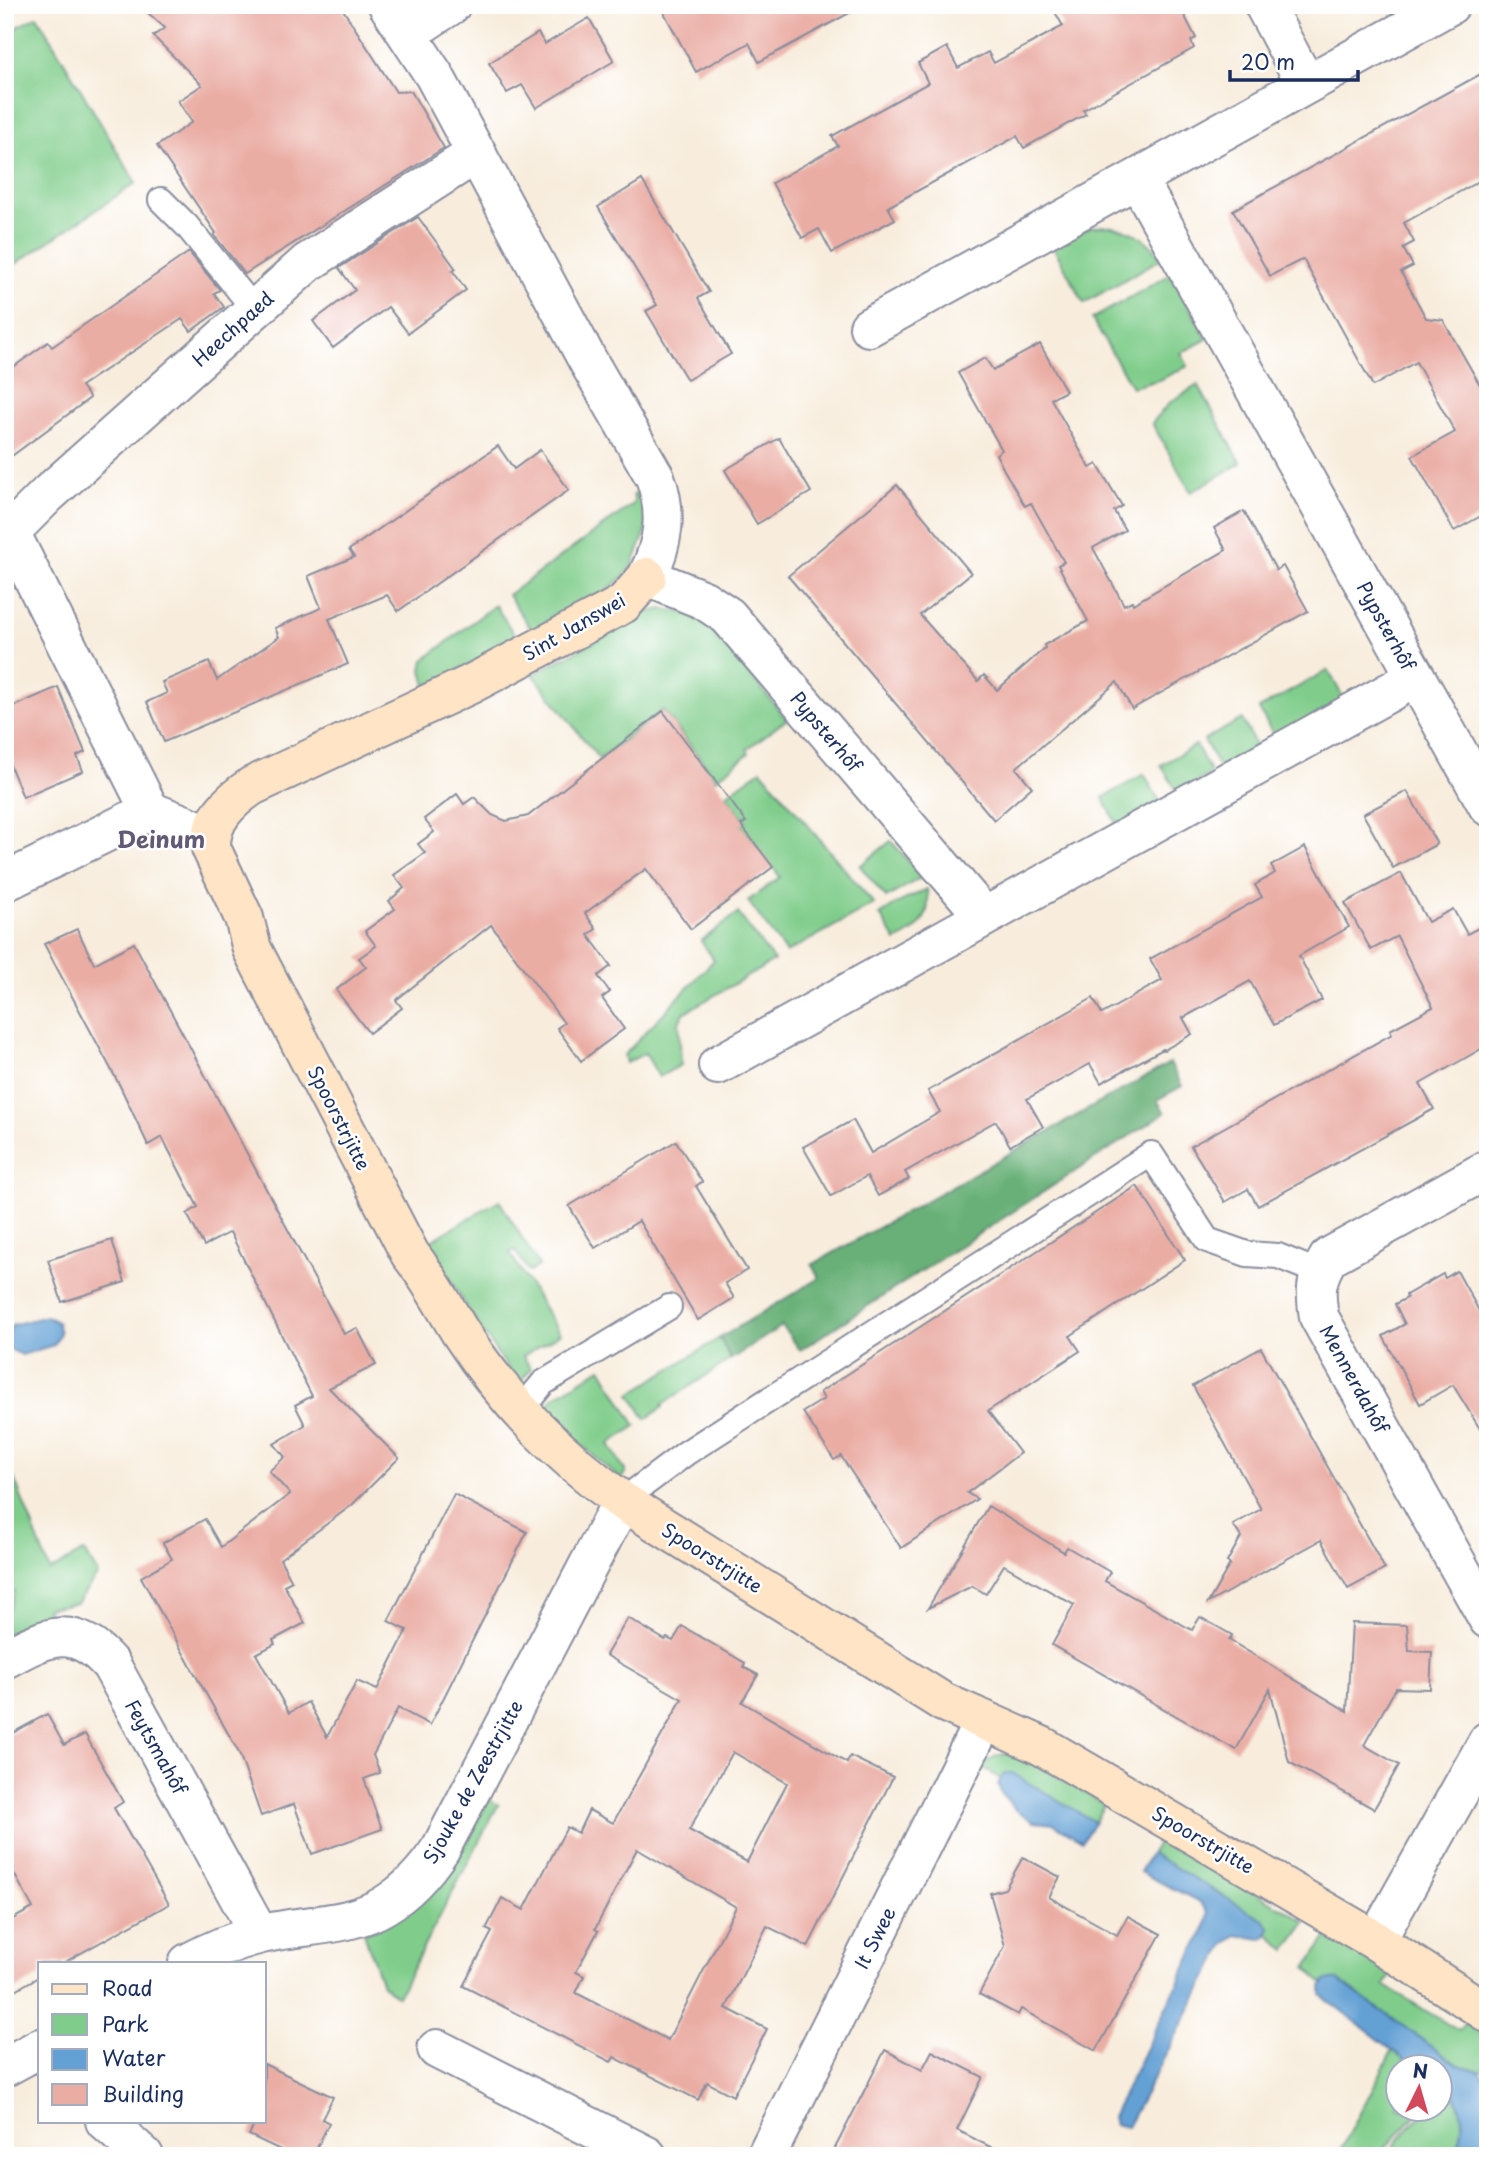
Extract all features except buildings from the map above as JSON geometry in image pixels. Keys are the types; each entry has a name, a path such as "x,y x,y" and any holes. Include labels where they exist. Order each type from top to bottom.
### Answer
{"street":[{"path":"398,19 451,5"},
{"path":"1264,5 1306,83"},
{"path":"869,327 1450,5"},
{"name":"Sint Janswei","path":"211,835 216,821 227,807 253,786 492,674 623,604 647,577 659,553 663,528 660,491 655,477 477,153 398,19"},
{"name":"Heechpaed","path":"150,811 8,533 48,494 307,263 477,153"},
{"name":"Pypsterhôf","path":"718,1065 1415,678 1138,180"},
{"name":"Pypsterhôf","path":"647,577 704,600 728,616 984,916"},
{"path":"1415,678 1488,806"},
{"path":"5,881 150,811 211,835"},
{"name":"Spoorstrjitte","path":"211,835 211,848 244,918 252,949 406,1247 463,1336 520,1411 553,1447 622,1501 943,1702 1042,1746 1376,1941 1488,2013"},
{"path":"1320,1273 1329,1257 1345,1247 1488,1169"},
{"name":"Mennerdahôf","path":"1320,1273 1316,1293 1319,1317 1488,1619"},
{"name":"Sjouke de Zeestrjitte","path":"190,1962 208,1952 259,1934 355,1917 383,1906 410,1886 428,1868 441,1848 622,1501"},
{"name":"Feytsmahôf","path":"5,1659 37,1641 54,1637 71,1638 97,1649 111,1665 259,1934"},
{"name":"It Swee","path":"766,2156 984,1720"},
{"path":"1376,1941 1488,1741"},
{"path":"5,2067 38,2049"},
{"path":"437,2049 608,2147 647,2156"},
{"path":"106,2122 144,2156"}],"lane":[{"path":"162,200 187,226 254,309"},
{"path":"622,1501 685,1453 1151,1154 1207,1240 1247,1254 1278,1256 1320,1273"},
{"path":"520,1411 543,1383 669,1307"}],"green space":[{"path":"37,16 136,183 5,271 5,34"},
{"path":"1105,226 1137,235 1150,244 1162,258 1084,303 1053,246 1090,227"},
{"path":"1171,274 1207,339 1181,353 1188,366 1159,380 1132,387 1092,319"},
{"path":"1198,385 1241,463 1191,492 1152,423 1169,403"},
{"path":"645,487 646,531 633,564 622,578 605,592 533,632 508,595 632,505 635,500 633,496"},
{"path":"495,605 518,640 426,686 422,670 424,660"},
{"path":"663,609 691,614 711,629 787,719 747,749 749,753 716,779 663,710 599,759 533,674 615,631 641,613"},
{"path":"1328,670 1344,699 1275,738 1259,709"},
{"path":"1242,719 1257,748 1220,769 1204,740"},
{"path":"1196,745 1211,773 1178,793 1161,765"},
{"path":"761,770 874,904 786,953 748,901 780,877 741,825 746,821 726,795"},
{"path":"1144,774 1160,802 1118,826 1103,798"},
{"path":"891,841 922,877 886,898 860,866"},
{"path":"927,889 928,908 922,922 896,941 880,915"},
{"path":"738,913 774,961 684,1013 679,1022 681,1065 659,1077 645,1053 626,1063 624,1055 714,960 701,941"},
{"path":"1170,1063 1182,1086 1157,1100 1165,1113 800,1350 782,1326 731,1359 720,1338 819,1278 812,1265"},
{"path":"499,1200 539,1266 529,1272 515,1250 510,1253 560,1334 523,1356 531,1369 519,1383 474,1318 434,1250 423,1246"},
{"path":"720,1338 731,1359 662,1405 663,1407 646,1419 630,1394"},
{"path":"601,1368 636,1426 609,1444 626,1472 621,1480 543,1411 553,1398"},
{"path":"5,1455 50,1571 84,1551 98,1574 77,1603 46,1608 49,1617 33,1621 5,1635 5,1612 8,1611 14,1592 5,1587"},
{"path":"1004,1754 1025,1758 1104,1804 1095,1822 1012,1773 1004,1773 1001,1779 980,1766"},
{"path":"489,1799 498,1805 398,1996 382,1985 364,1933 388,1924 426,1897 454,1862"},
{"path":"1160,1838 1306,1922 1286,1950 1268,1934 1269,1927 1222,1895 1151,1853"},
{"path":"1328,1935 1391,1974 1384,1985 1459,2031 1466,2021 1488,2037 1488,2066 1480,2071 1458,2065 1454,2062 1454,2052 1440,2052 1338,1980 1326,1980 1323,1983 1306,1968"},
{"path":"1384,2067 1384,2122 1409,2122 1378,2156 1338,2156"},
{"path":"1454,2096 1462,2126 1454,2156 1386,2156 1414,2122 1454,2122"}],"water":[{"path":"46,1316 57,1322 60,1333 54,1345 22,1355 9,1349 6,1337 12,1325"},
{"path":"1004,1773 1012,1773 1095,1822 1082,1841 1054,1824 1034,1822 1015,1809 1002,1794 998,1784"},
{"path":"1151,1853 1265,1921 1269,1927 1267,1935 1261,1939 1236,1935 1225,1944 1127,2127 1114,2124 1112,2117 1205,1928 1208,1913 1200,1902 1140,1872"},
{"path":"1326,1980 1338,1980 1440,2052 1395,2052 1321,1995 1321,1986"},
{"path":"1454,2062 1480,2071 1488,2080 1488,2156 1454,2156 1462,2129 1454,2093"}],"district":[{"name":"Deinum","path":"161,840"}]}
